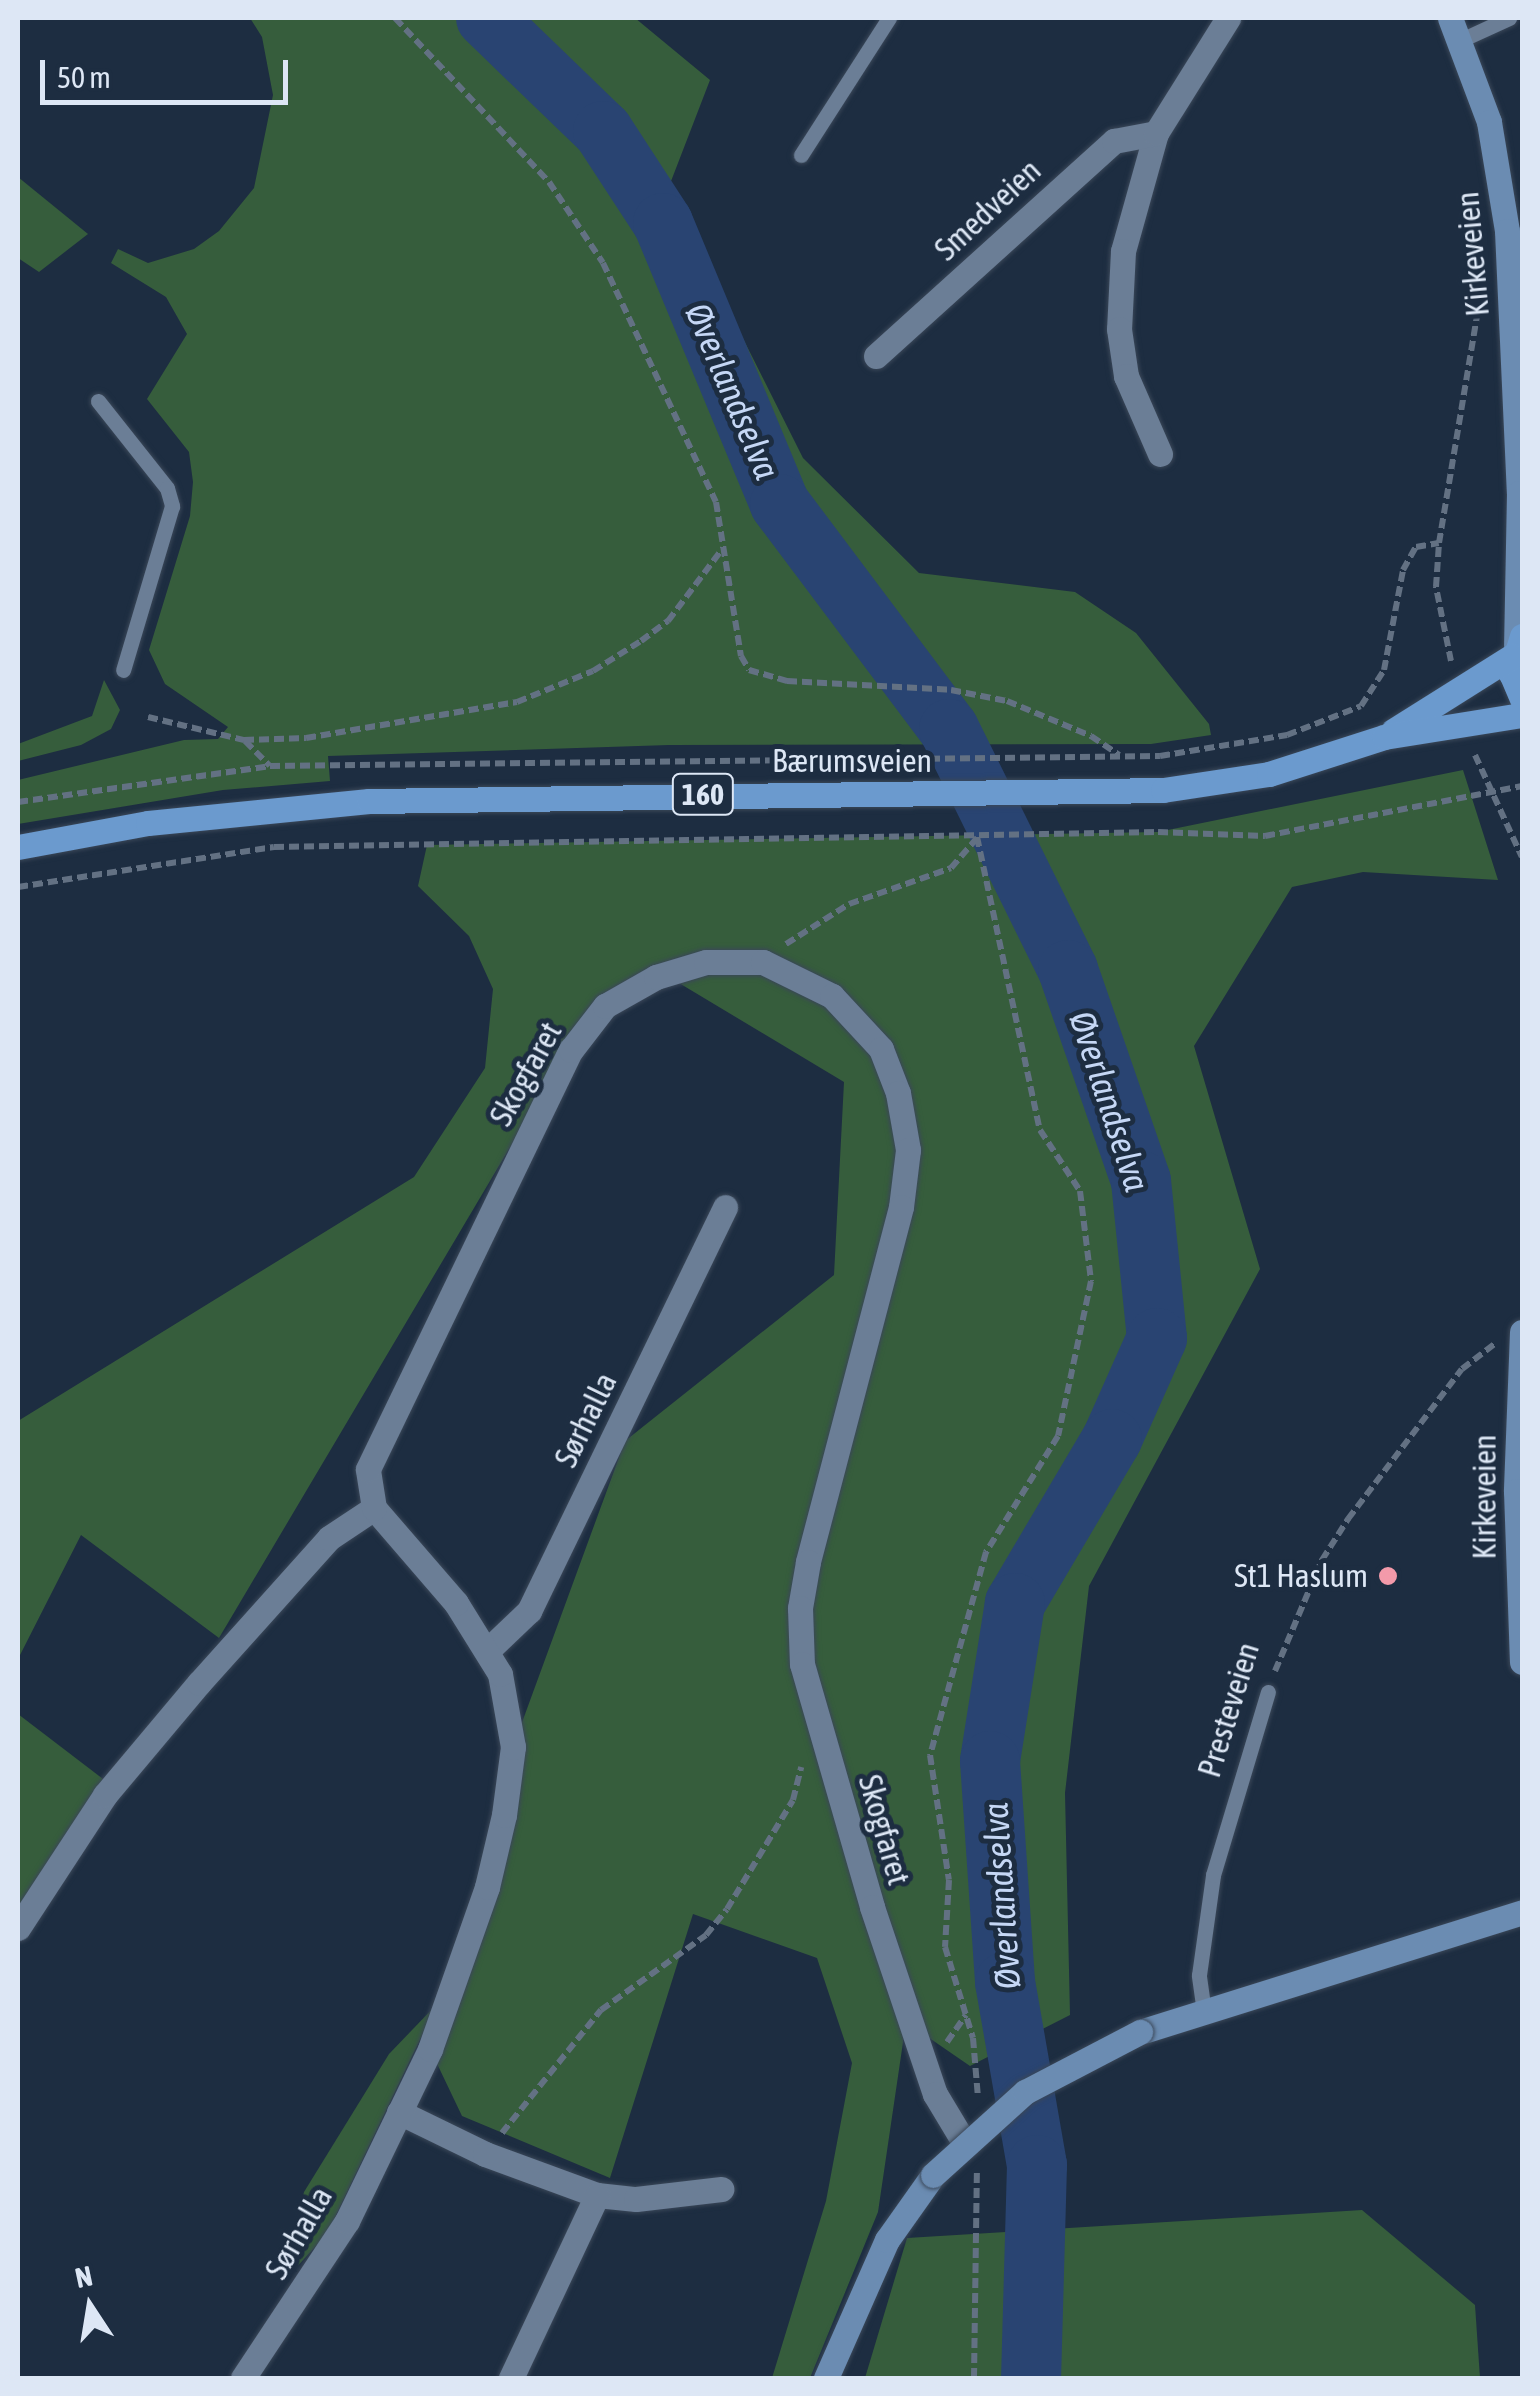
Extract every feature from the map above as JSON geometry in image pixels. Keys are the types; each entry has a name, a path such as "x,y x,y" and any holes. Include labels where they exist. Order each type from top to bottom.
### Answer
{"main road":[{"name":"Kirkeveien","path":"1455,29 1489,122 1515,230 1520,498 1517,646"},
{"path":"1517,646 1510,672 1522,699"},
{"name":"Bærumsveien","path":"1384,737 1517,646"},
{"name":"Bærumsveien","path":"18,847 148,823 369,801 1163,790 1269,774 1384,737 1522,715"},
{"name":"Kirkeveien","path":"1522,1334 1516,1491 1522,1662"},
{"path":"826,2378 887,2240 932,2175 971,2153 1037,2085 1140,2032 1522,1912"}],"street":[{"path":"1160,454 1126,376 1119,329 1123,251 1156,133 1228,18"},
{"name":"Smedveien","path":"876,356 1114,141 1156,133"},
{"name":"Skogfaret","path":"374,1508 368,1468 571,1050 605,1006 656,977 706,962 763,962 832,996 862,1024 881,1049 898,1093 908,1150 887,1281 800,1608 802,1664 935,2094 971,2153"},
{"name":"Sørhalla","path":"488,1650 529,1612 725,1206"},
{"path":"18,1928 105,1795 199,1683 328,1538 374,1508"},
{"name":"Sørhalla","path":"242,2378 347,2221 430,2049 487,1886 504,1815 513,1747 510,1709 488,1650 430,1569 374,1508"},
{"path":"399,2112 485,2154 597,2196 636,2199 721,2189"},
{"path":"512,2378 597,2196"}],"lane":[{"path":"801,155 889,18"},
{"path":"1455,29 1509,18"},
{"path":"98,401 167,488 172,506 123,670"},
{"name":"Presteveien","path":"1204,2012 1199,1976 1213,1875 1268,1692"}],"path":[{"path":"395,18 525,154 578,220 716,502 741,656 757,675 1006,701 1091,736 1120,756"},
{"path":"1452,667 1436,587 1438,543 1478,290"},
{"path":"18,802 270,766 1160,756 1287,735 1360,706 1384,670 1403,570 1416,547 1438,543"},
{"path":"148,718 244,740 306,738 516,702 593,671 668,621 723,548"},
{"path":"244,740 270,766"},
{"path":"1475,755 1488,794 1522,857"},
{"path":"18,887 274,847 1265,836 1522,786"},
{"path":"763,962 849,904 951,868 978,837"},
{"path":"978,837 1040,1130 1080,1191 1092,1281 1058,1436 986,1552 930,1755 950,1880 945,1947 973,2038 978,2112"},
{"name":"Presteveien","path":"1268,1692 1295,1616 1348,1519 1482,1348 1522,1334"},
{"path":"485,2154 601,2010 706,1935 727,1910 792,1800 816,1713"},
{"path":"971,2153 974,2378"}],"green space":[{"path":"250,18 635,18 710,80 668,189 803,458 919,573 1075,592 1136,633 1209,724 1211,735 1151,744 669,745 328,756 330,781 223,790 18,824 18,780 184,740 218,739 228,727 165,684 149,650 190,516 193,482 189,452 147,399 187,334 166,297 111,263 118,249 148,263 194,249 219,231 254,188 273,95 262,37"},
{"path":"18,177 88,234 39,272 18,258"},
{"path":"104,680 120,710 111,729 81,745 18,761 18,744 92,716"},
{"path":"1463,770 1498,880 1363,872 1292,887 1194,1046 1260,1269 1089,1586 1065,1793 1070,2015 970,2066 906,2022 878,2212 810,2378 772,2378 826,2201 852,2063 817,1958 693,1914 610,2178 462,2116 430,2049 513,1747 625,1441 834,1275 844,1082 669,977 595,1004 219,1638 81,1535 18,1659 18,1421 414,1177 485,1068 493,989 469,936 418,886 427,845 1158,832"},
{"path":"18,1714 107,1782 18,1925"},
{"path":"437,2004 327,2234 282,2283 304,2192 389,2054"},
{"path":"1362,2210 1475,2305 1480,2378 865,2378 907,2238"}],"waterway":[{"name":"Øverlandselva","path":"486,18 603,131 663,223 780,504 949,729 1068,970 1141,1181 1157,1338 1112,1439 1015,1603 990,1761 1005,1982 1037,2165 1031,2378"}],"place":[{"name":"St1 Haslum","path":"1388,1576"}]}
